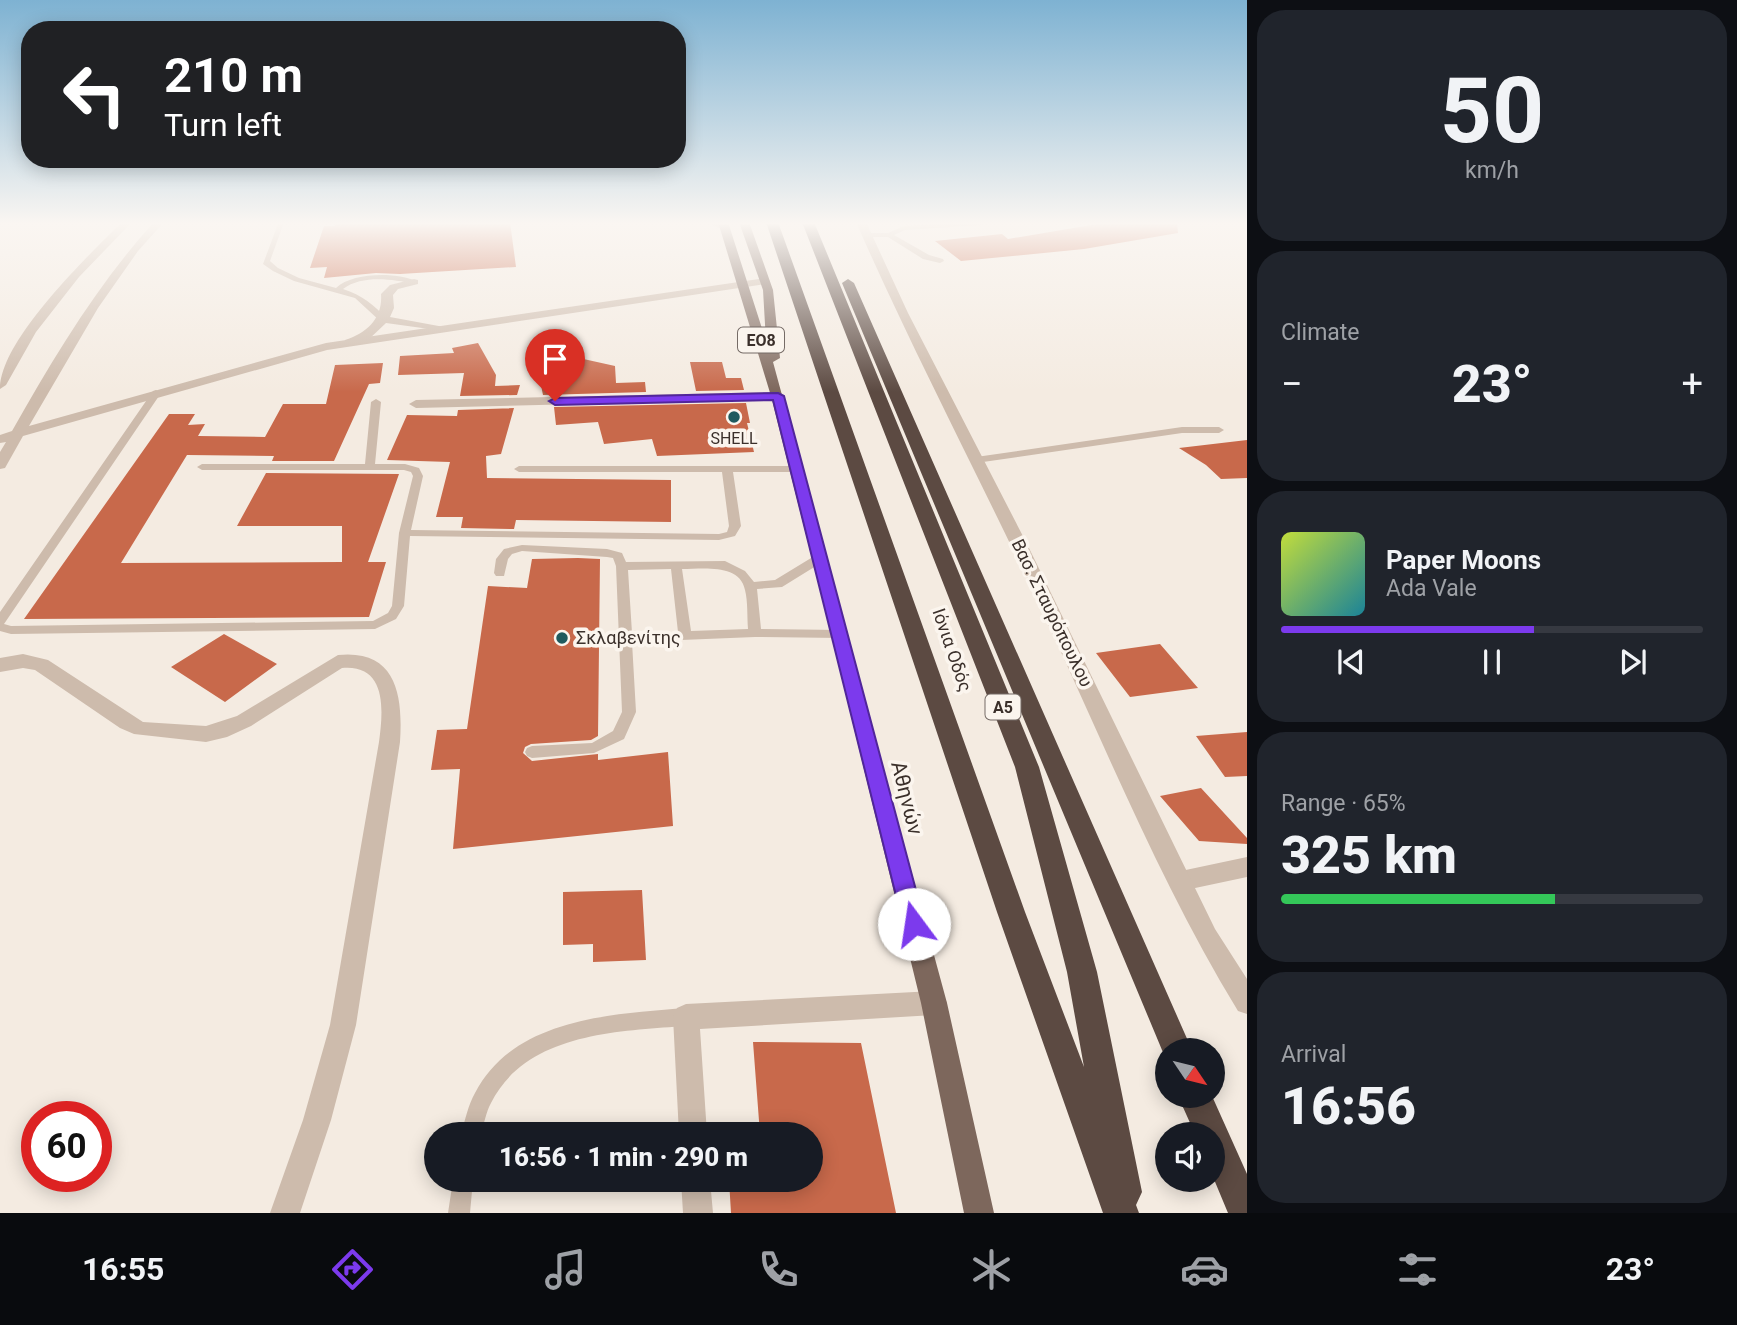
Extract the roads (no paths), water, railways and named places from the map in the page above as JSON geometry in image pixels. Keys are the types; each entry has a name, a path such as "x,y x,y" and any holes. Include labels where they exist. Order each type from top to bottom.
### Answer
{"highway":[{"name":"Ιόνια Οδός","path":"792,279 1011,912 1121,1213"},
{"name":"Ιόνια Οδός","path":"831,279 1027,766 1082,972 1128,1213"},
{"name":"Α5","path":"847,279 1171,1038"},
{"path":"1225,1165 1246,1213"}],"main road":[{"name":"ΕΟ8","path":"742,279 778,396"},
{"name":"ΕΟ8","path":"765,281 771,314 778,396"},
{"name":"Αθηνών","path":"778,396 934,1003 979,1213"}],"street":[{"path":"0,385 31,331 72,279"},
{"path":"0,465 89,311 113,279"},
{"name":"Βασ. Σταυρόπουλου","path":"886,279 1206,937 1247,1002"},
{"path":"349,343 765,281"},
{"path":"0,439 156,393 363,338 383,320 388,308 387,293 394,287 414,282"},
{"path":"383,320 440,329"},
{"path":"416,404 778,396"},
{"path":"0,665 23,661 41,664 127,723 150,731 173,733 206,734 233,727 338,662 349,660 365,663 386,683 391,712 385,771 350,990 333,1068 285,1213"},
{"path":"1181,881 1247,867"},
{"path":"692,1122 686,1017 934,1003"},
{"path":"697,1192 698,1213"}],"lane":[{"path":"293,279 353,295 363,300 383,320"},
{"path":"336,292 340,285 353,280 386,279"},
{"path":"402,279 414,282"},
{"path":"0,621 156,393"},
{"path":"370,467 376,402"},
{"path":"976,460 1164,433 1219,430"},
{"path":"0,627 11,630 375,625 392,617 398,606 405,533 418,476 415,470 370,467 202,467"},
{"path":"519,469 797,469"},
{"path":"405,533 719,537 731,534 736,526 727,469"},
{"path":"500,573 502,559 508,551 522,548 607,553 618,556 622,566 629,712 619,735 594,748 532,752"},
{"path":"751,586 778,584 820,558"},
{"path":"676,565 685,636"},
{"path":"622,566 725,565 741,574 751,586 755,634"},
{"path":"626,638 840,634"},
{"path":"473,1122 490,1082 525,1052 569,1031 603,1024 686,1017"},
{"path":"459,1213 462,1192"}],"place":[{"name":"SHELL","path":"734,417"},
{"name":"Σκλαβενίτης","path":"562,638"}]}
